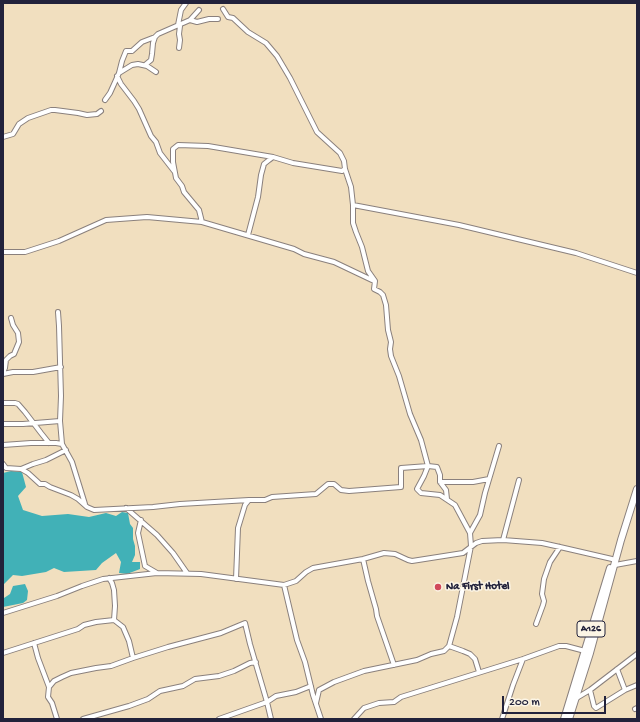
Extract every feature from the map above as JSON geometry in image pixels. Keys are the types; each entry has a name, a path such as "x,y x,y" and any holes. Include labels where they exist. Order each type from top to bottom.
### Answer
{"highway":[{"name":"A126","path":"569,719 592,647 617,548 621,540 637,489"},
{"name":"A126","path":"564,719 604,585 614,562"}],"street":[{"path":"179,48 180,26 178,25 182,10 186,3"},
{"path":"223,9 228,17 233,18 254,36 266,42 277,56 290,78 317,132 340,152 351,187 353,223 362,247 368,270 375,281 374,289 383,295 386,305 388,330 391,342 391,356 399,376 410,414 421,440 428,466 417,489 421,493 440,495 455,504 470,533 471,546 457,617 448,646 444,651 431,654 417,660 364,671 334,682 319,690 316,703"},
{"path":"105,100 110,93 126,51 132,51 142,42 190,20 199,10"},
{"path":"190,20 197,22 209,19 218,19"},
{"path":"145,66 151,60 155,37"},
{"path":"118,74 132,65 138,64 156,72"},
{"path":"118,74 121,84 139,109 160,153 174,171"},
{"path":"3,137 13,134 19,124 28,118 51,110 87,115 97,114 100,111"},
{"path":"202,222 199,210 184,192 182,186 176,178 172,149 178,145 213,147 332,170 342,171 345,169"},
{"path":"248,235 258,197 264,164 273,158"},
{"path":"353,205 459,225 569,251 593,257 637,273"},
{"path":"3,252 25,252 59,241 106,220 147,217 202,222 334,262 375,281"},
{"path":"58,312 61,367 60,421 62,444 72,462 85,504"},
{"path":"11,318 18,333 19,342 14,354 6,360 3,373 33,372 61,367"},
{"path":"3,403 15,403 25,412 49,443"},
{"path":"3,424 60,421"},
{"path":"3,445 31,443 62,444"},
{"path":"470,533 480,514 499,446"},
{"path":"3,464 6,468 21,469 46,460 66,450"},
{"path":"21,469 40,484 45,484 78,499 87,507 94,510 265,500 272,497 316,494 328,484 334,484 341,490 349,491 401,487 401,468 428,466 437,467 440,475 440,482 446,490 447,499"},
{"path":"440,482 473,482 489,479"},
{"path":"503,540 520,480"},
{"path":"236,579 238,528 245,505 249,500"},
{"path":"126,508 157,535 173,553 187,574"},
{"path":"140,520 138,533 145,566 157,573"},
{"path":"3,612 57,596 82,586 109,578 157,573 201,574 284,585 296,581 313,568 363,559 384,553 395,554 408,560 416,560 463,553 471,546 479,542 503,540 542,543 614,562 636,562"},
{"path":"536,624 544,601 542,594 544,579 550,562 560,547"},
{"path":"363,559 377,616 394,665"},
{"path":"109,578 114,590 114,620"},
{"path":"284,585 297,640 305,662 321,719"},
{"path":"3,653 78,629 84,625 114,620 123,627 129,641 133,658"},
{"path":"49,687 54,681 71,673 111,666 168,647 221,633 245,623 268,702 271,719"},
{"path":"34,643 49,687 48,697 52,703 57,719"},
{"path":"448,646 463,650 470,654 475,659 479,672"},
{"path":"354,719 364,708 379,703 394,702 401,697 522,660 558,646 566,646 585,651"},
{"path":"575,699 590,690 637,654"},
{"path":"502,719 522,660"},
{"path":"82,719 129,706 148,699 160,691 183,686 195,679 219,676 256,662"},
{"path":"617,669 625,690"},
{"path":"590,690 594,706 596,708 625,690 637,685"},
{"path":"219,719 268,702 276,696 296,692 311,686"}],"water":[{"path":"11,471 22,472 26,487 18,496 23,510 42,516 68,514 89,517 106,513 116,516 122,512 128,513 130,524 133,528 133,539 135,546 135,555 132,562 140,562 140,569 127,574 119,573 121,562 116,553 102,563 96,570 64,572 54,568 46,572 22,576 13,575 3,585 3,473"},
{"path":"25,584 28,591 27,600 23,603 3,607 3,597 4,598 10,594 13,586"}],"place":[{"name":"Na First Hotel","path":"438,587"}]}
